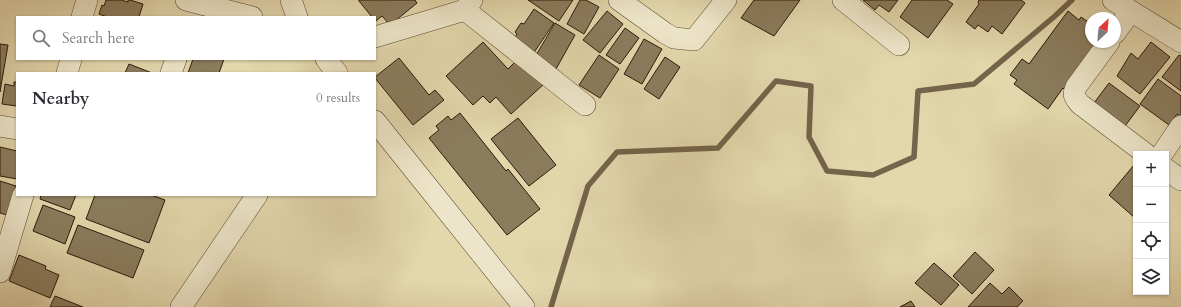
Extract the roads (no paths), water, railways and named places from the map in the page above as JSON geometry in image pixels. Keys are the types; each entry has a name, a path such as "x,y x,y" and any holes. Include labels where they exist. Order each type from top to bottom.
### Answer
{"street":[{"path":"82,16 87,0"},
{"path":"291,0 297,16"},
{"path":"619,0 674,38 694,40 726,0"},
{"path":"843,0 899,45"},
{"path":"1113,0 1181,42"},
{"path":"376,37 469,5 584,105"},
{"path":"190,6 246,16"},
{"path":"1121,25 1131,11"},
{"path":"1105,48 1076,87 1073,92 1074,97 1080,104 1142,151"},
{"path":"67,72 71,60"},
{"path":"171,72 176,60"},
{"path":"327,60 336,72"},
{"path":"376,122 519,300"},
{"path":"0,126 16,129"},
{"path":"1164,151 1181,126"},
{"path":"1169,171 1181,180"},
{"path":"1,267 23,196"},
{"path":"181,307 256,196"}],"waterway":[{"path":"551,307 588,186 617,152 718,148 776,81 811,86 809,137 827,171 873,175 914,157 918,91 974,84 1072,0"}]}
